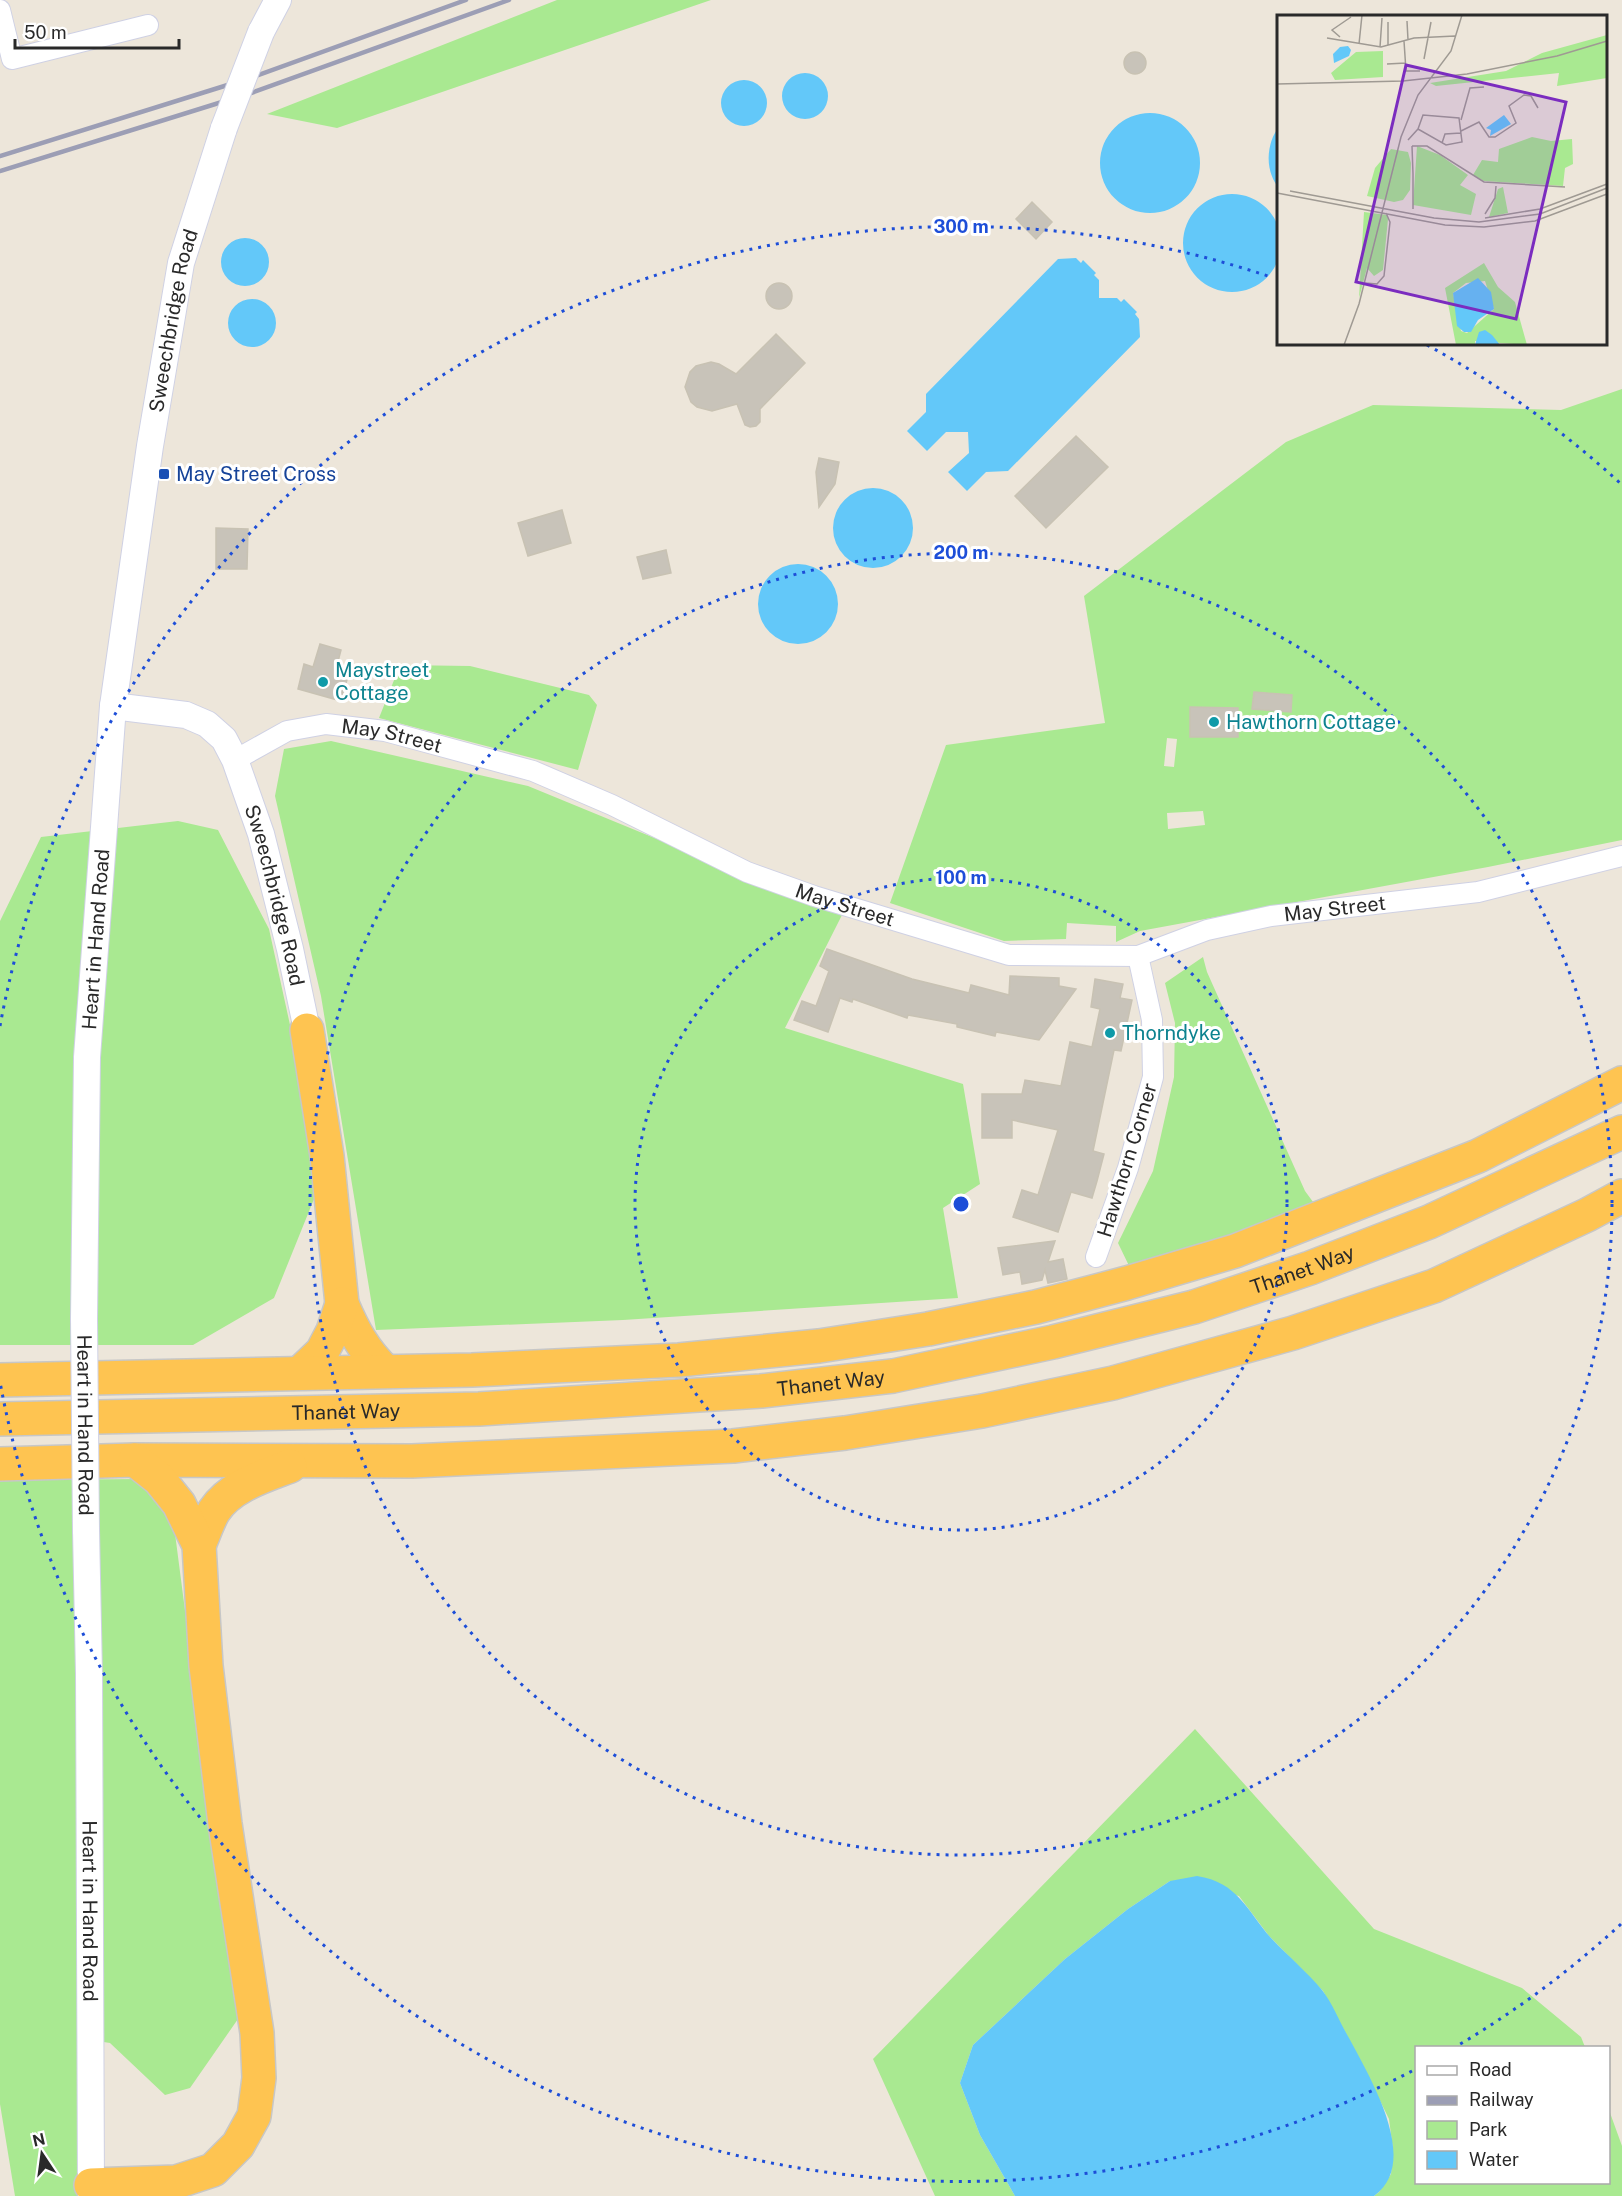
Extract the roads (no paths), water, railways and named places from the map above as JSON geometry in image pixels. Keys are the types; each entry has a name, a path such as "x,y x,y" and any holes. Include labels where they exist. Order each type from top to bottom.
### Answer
{"highway":[{"path":"307,1030 327,1156 342,1304 364,1348 385,1371"},
{"path":"0,1380 472,1370 679,1360 819,1346 928,1329 1036,1307 1127,1283 1257,1243 1478,1156 1622,1083"},
{"name":"Thanet Way","path":"0,1419 479,1409 761,1391 893,1376 1053,1342 1205,1304 1310,1268 1430,1222 1622,1132"},
{"path":"0,1464 135,1460 412,1461 733,1446 845,1433 982,1411 1113,1383 1293,1333 1434,1286 1587,1215 1622,1196"},
{"path":"300,1373 322,1352 333,1331 342,1304"},
{"path":"91,2191 176,2182 213,2169 238,2145 254,2116 259,2078 257,2033 216,1756 206,1665 199,1545 179,1504 159,1479 135,1460"},
{"path":"199,1545 214,1511 229,1495 254,1481 303,1461"}],"street":[{"name":"Sweechbridge Road","path":"120,656 150,446 181,263 224,128 261,32 279,0"},
{"path":"0,10 12,59 148,25"},
{"name":"Heart in Hand Road","path":"91,2191 89,1674 84,1319 87,1057 113,705 120,656"},
{"path":"113,705 186,715 207,724 224,739 235,760"},
{"name":"May Street","path":"235,760 288,731 326,724 385,731 533,771 612,805 747,872 814,896 1009,955 1138,956 1207,930 1271,916 1478,892 1622,856"},
{"name":"Sweechbridge Road","path":"235,760 261,834 290,949 307,1030"},
{"name":"Hawthorn Corner","path":"1096,1257 1128,1168 1153,1077 1152,1020 1138,956"}],"water":[{"path":"805,73 821,80 828,96 821,112 805,119 789,112 782,96 789,80"},
{"path":"744,80 760,87 767,103 760,119 744,126 728,119 721,103 728,87"},
{"path":"1150,113 1169,117 1185,128 1196,144 1200,163 1196,182 1185,198 1169,209 1150,213 1131,209 1115,198 1104,182 1100,163 1104,144 1115,128 1131,117"},
{"path":"1277,130 1277,185 1269,165 1269,150"},
{"path":"1232,194 1251,197 1267,208 1277,222 1277,264 1267,278 1251,289 1232,292 1213,289 1197,278 1186,262 1183,243 1186,224 1197,208 1213,197"},
{"path":"240,238 250,238 262,245 269,257 269,267 262,279 250,286 240,286 225,275 221,267 221,257 232,242"},
{"path":"1076,258 1081,263 1083,260 1096,273 1094,275 1099,280 1099,298 1117,298 1121,302 1124,299 1137,312 1135,314 1139,319 1140,337 1008,471 986,472 967,491 948,472 969,453 968,432 946,432 927,451 907,431 926,412 926,394 1058,259"},
{"path":"247,299 257,299 269,306 276,318 276,328 269,340 257,347 247,347 232,336 228,328 228,318 239,303"},
{"path":"873,488 888,491 901,500 910,513 913,528 910,543 901,556 888,565 873,568 858,565 845,556 836,543 833,528 836,513 845,500 858,491"},
{"path":"798,564 813,567 826,576 835,589 838,604 835,619 826,632 813,641 798,644 783,641 770,632 761,619 758,604 761,589 770,576 783,567"},
{"path":"1197,1876 1211,1879 1232,1891 1271,1938 1316,1983 1330,2001 1368,2074 1387,2118 1392,2141 1393,2162 1388,2181 1374,2196 1015,2196 980,2135 960,2083 973,2045 1065,1959 1128,1909 1170,1881"}],"railway":[{"path":"0,156 250,78 466,0"},
{"path":"0,171 254,92 509,0"}],"place":[{"name":"May Street Cross","path":"164,474"},
{"name":"Maystreet Cottage","path":"323,682"},
{"name":"Hawthorn Cottage","path":"1214,722"},
{"name":"Thorndyke","path":"1110,1033"}]}
